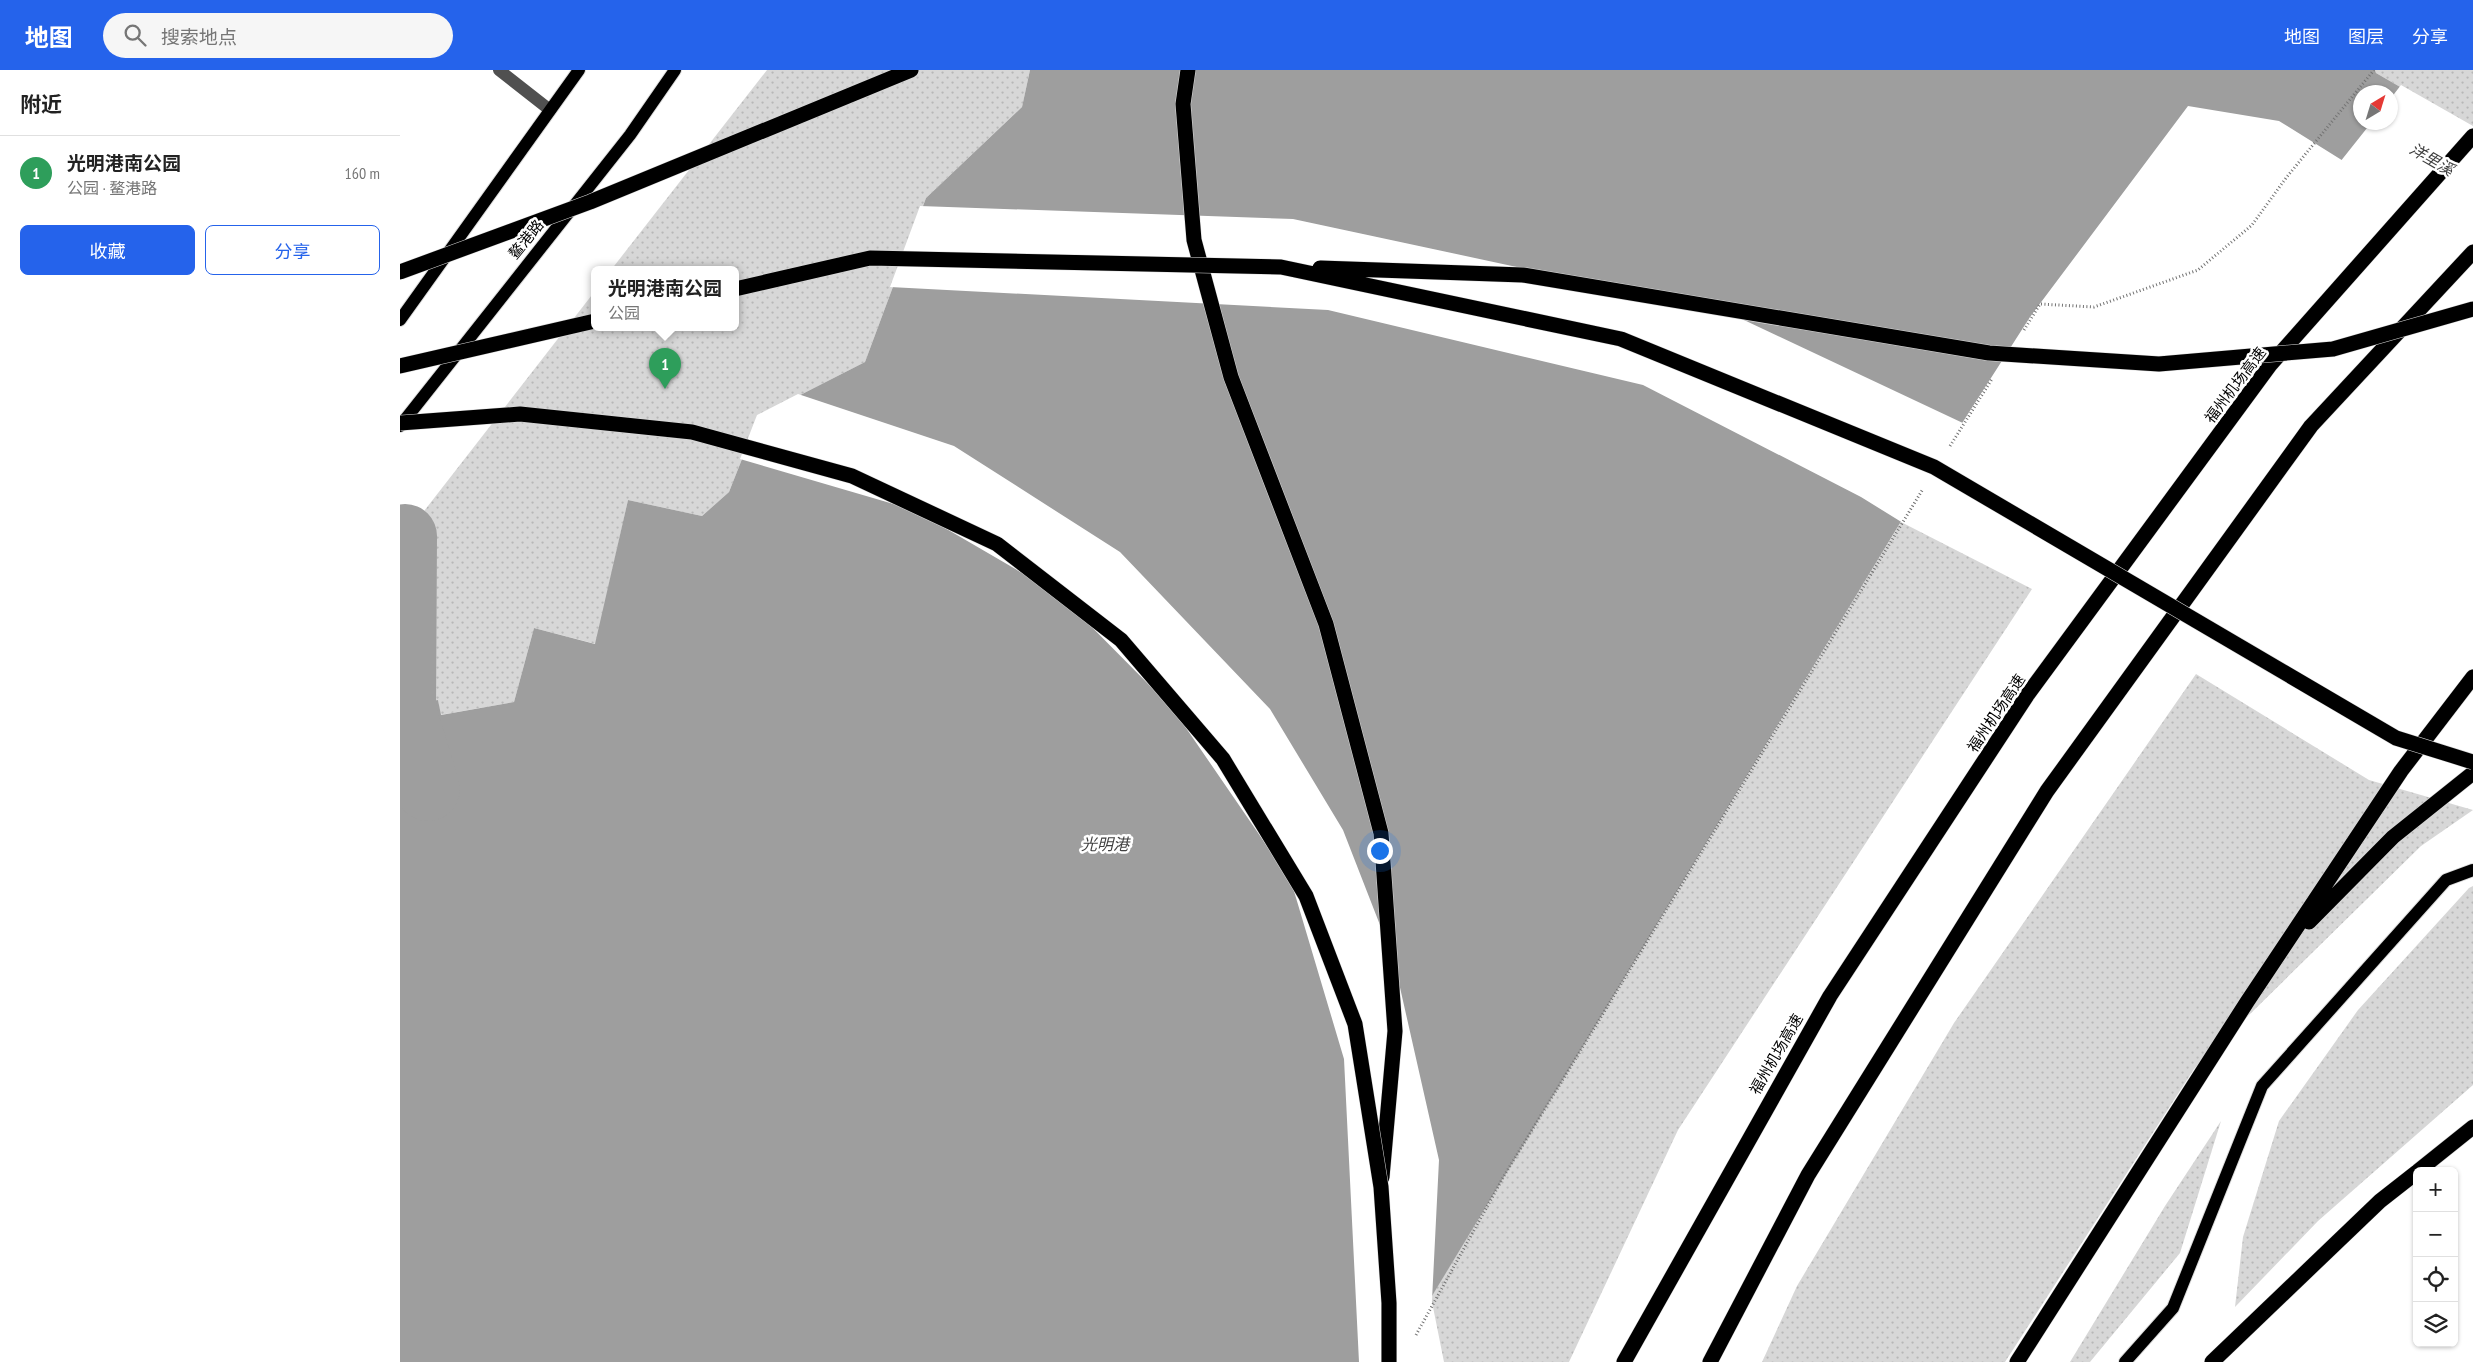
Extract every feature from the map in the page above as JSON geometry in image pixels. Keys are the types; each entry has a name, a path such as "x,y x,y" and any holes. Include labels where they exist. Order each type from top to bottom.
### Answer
{"highway":[{"path":"400,272 590,202 911,70"},
{"path":"1188,70 1183,104 1194,240 1230,377 1326,624 1381,833 1395,1031 1381,1187"},
{"name":"福州机场高速","path":"1624,1362 1830,996 2028,694 2270,365 2473,136"},
{"path":"1710,1362 1808,1175 2047,791 2311,426 2473,252"},
{"path":"739,288 870,258 1281,267 1523,275 1989,353 2159,364 2332,349 2473,309"},
{"path":"1281,267 1621,339 1934,467 2396,738 2473,762"},
{"path":"400,366 591,322"},
{"path":"400,424 520,414 692,432 852,476 998,544 1121,640 1223,759 1306,896 1355,1024 1381,1187 1389,1302 1389,1362"},
{"path":"2016,1362 2247,1002 2401,771 2473,677"},
{"path":"2247,1002 2316,914 2393,837 2473,773"},
{"path":"2423,1167 2473,1127"},
{"path":"2212,1362 2380,1201 2413,1175"}],"main road":[{"path":"400,320 579,70"},
{"name":"鳌港路","path":"400,424 630,135 675,70"},
{"path":"2125,1362 2173,1308 2262,1086 2446,880 2473,870"}],"street":[{"path":"499,70 550,110"}],"path":[{"path":"2019,337 2040,304 2094,307 2198,270 2252,225 2286,178 2374,70"},
{"path":"1946,453 1998,370"},
{"path":"1415,1337 1504,1176 1862,586 1925,486"}],"shaded area":[{"path":"767,70 1030,70 1022,107 926,198 865,362 759,416 729,492 702,516 628,500 596,644 534,628 514,702 440,715 438,700 400,705 400,542 591,296 591,331 739,331 739,266 614,266"},
{"path":"2375,70 2473,70 2473,129 2398,85 2376,73"},
{"path":"1901,522 2032,589 1678,1130 1569,1362 1444,1362 1431,1297"},
{"path":"2196,674 2369,780 2473,810 2421,846 2194,1069 2005,1362 1762,1362 1797,1286 1954,1023"},
{"path":"2473,886 2473,1085 2318,1221 2235,1307 2243,1237 2279,1121 2358,1010 2469,888"},
{"path":"2221,1121 2180,1253 2090,1362 2070,1362 2165,1206"}],"water":[{"name":"光明港","path":"1030,70 2375,70 2376,73 2397,85 2353,85 2353,130 2398,130 2398,86 2473,129 2473,242 2279,121 2188,106 2030,317 1934,467 1392,1362 400,1362 400,705 438,700 441,715 514,702 534,628 595,644 628,500 702,516 729,492 759,416 865,362 926,198 1022,107"}],"pier":[{"path":"2401,85 2473,126 2473,244 2340,162 2365,130 2398,130 2398,89"},
{"path":"920,206 1293,219 1727,312 1965,424 1903,523 1861,497 1643,385 1328,310 890,287"},
{"path":"798,394 954,446 1120,552 1270,709 1343,830 1394,961 1439,1160 1432,1300 1395,1362 1359,1362 1344,1059 1291,881 1173,709 1060,595 914,510 740,459 757,415"}],"waterway":[{"path":"405,536 404,711 428,789"}],"place":[{"name":"光明港南公园","path":"665,389"}],"water label":[{"name":"洋里溪","path":"2432,159"}]}
